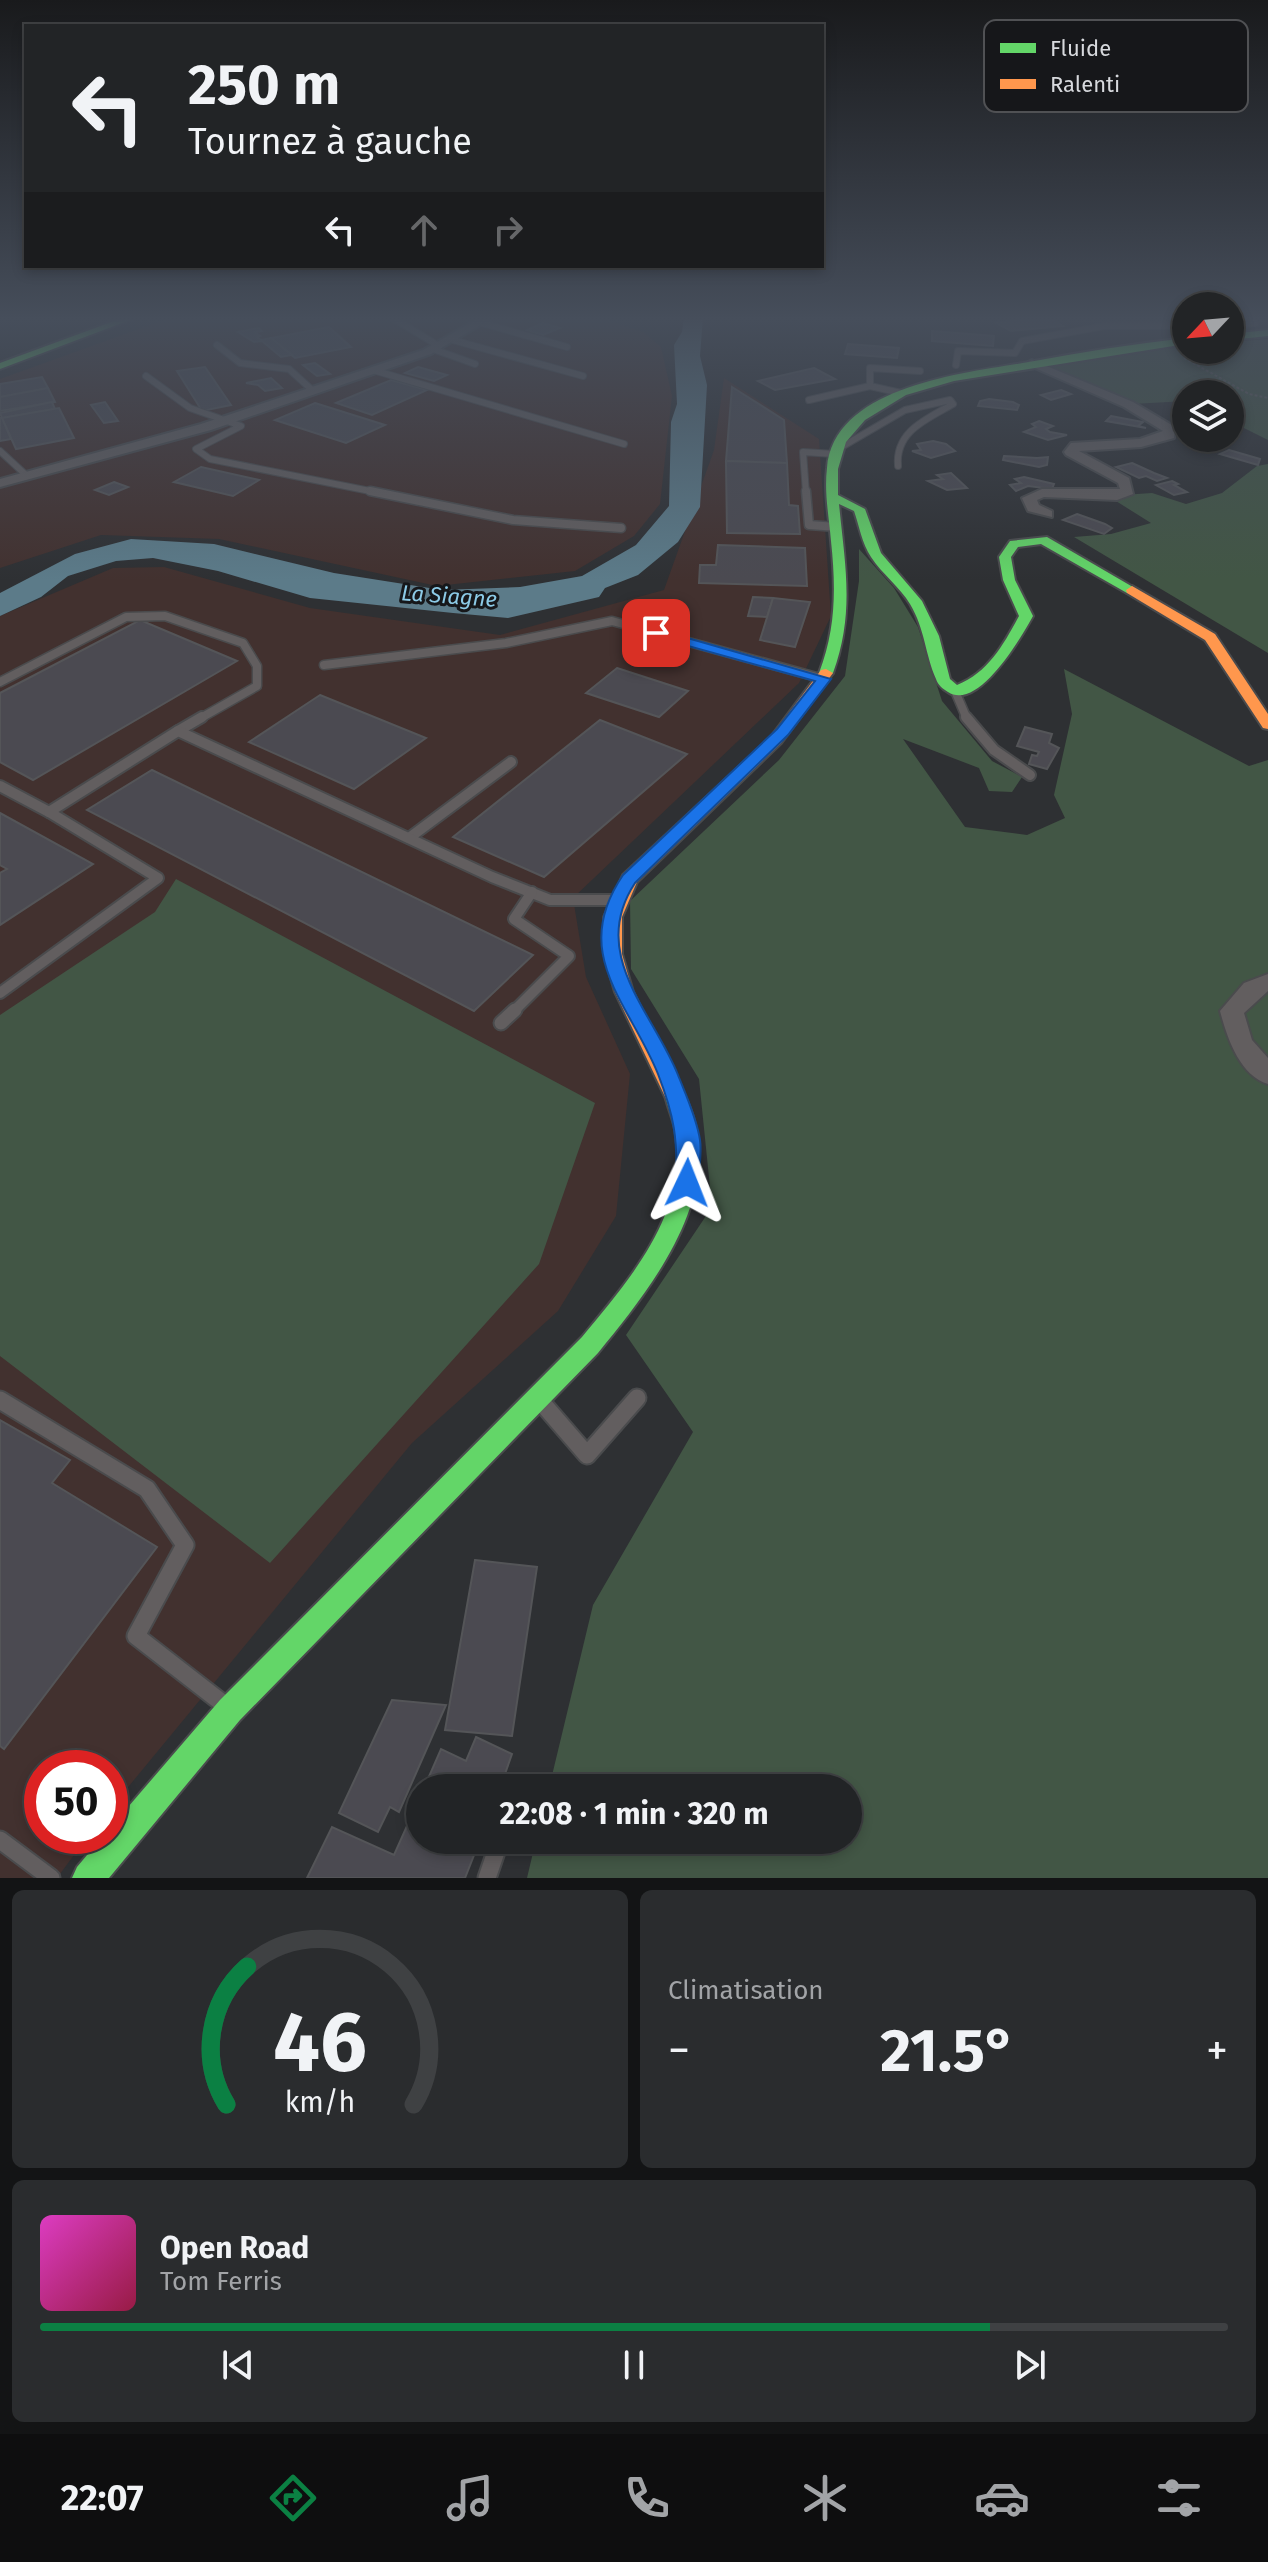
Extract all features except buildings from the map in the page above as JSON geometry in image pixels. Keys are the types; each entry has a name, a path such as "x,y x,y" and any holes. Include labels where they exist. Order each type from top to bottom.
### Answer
{"main road":[{"path":"88,1878 230,1710 590,1345 634,1292 675,1221 687,1183 689,1140 667,1073 614,972 609,938 615,900 629,879 782,732 824,679 836,652 845,597 837,527 836,451 856,425 885,405"},
{"path":"836,498 859,509 875,554 915,601 932,636 943,681 955,691 978,684 1026,616 1009,580 1005,557 1014,544 1043,540 1064,549 1210,637 1237,673 1268,725"}],"street":[{"path":"0,483 224,421 270,405"},
{"path":"1047,514 1033,508 1029,498 1042,493 1117,496 1128,491 1124,481 1071,452 1076,446 1153,442 1169,435 1166,424 1128,405"},
{"path":"1268,982 1252,989 1232,1011 1241,1043 1268,1075"}],"lane":[{"path":"182,405 198,415 241,426 196,449 210,459 513,520 621,528"},
{"path":"490,405 624,444"},
{"path":"837,527 809,525 803,452 836,451 867,429 924,405"},
{"path":"898,466 895,452 902,437 952,405"},
{"path":"0,451 27,476"},
{"path":"0,682 126,617 165,616 243,643 257,666 257,686 178,731 49,812"},
{"path":"324,665 506,643 612,621 824,679"},
{"path":"955,691 960,711 989,745 999,756 1030,775"},
{"path":"178,731 550,900 615,900"},
{"path":"409,838 511,762"},
{"path":"0,786 158,878 0,993"},
{"path":"501,1023 569,956 514,919 532,892"},
{"path":"538,1397 587,1455 637,1398"},
{"path":"0,1400 147,1489 185,1545 136,1636 230,1710"},
{"path":"0,1840 51,1878"},
{"path":"487,1878 495,1854"}],"shaded area":[{"path":"0,405 671,405 660,504 634,536 575,571 437,586 219,539 101,535 0,568"},
{"path":"720,405 765,405 819,439 831,616 799,683 573,898 586,977 630,1074 616,1216 558,1311 412,1443 128,1787 128,1750 24,1750 24,1854 75,1854 57,1878 0,1878 0,616 113,568 164,567 310,608 500,635 664,590 714,450"}],"green space":[{"path":"1244,405 1268,405 1268,440 1244,428"},
{"path":"1268,464 1268,653 1074,537 1111,534 1151,523 1108,496 1152,493 1186,504 1222,493 1257,466"},
{"path":"859,549 894,588 918,627 942,701 992,761 1022,777 1012,792 989,791 979,768 903,739 965,827 1027,835 1065,818 1054,795 1072,714 1064,669 1249,766 1268,760 1268,1878 527,1878 533,1854 862,1854 862,1774 552,1774 593,1605 693,1432 626,1335 712,1207 699,1079 631,969 630,901 779,760 845,676 859,581"},
{"path":"176,879 595,1103 539,1264 270,1563 0,1356 0,1015 155,912"}],"water":[{"name":"La Siagne","path":"677,405 706,405 700,507 678,542 638,575 605,588 599,597 508,618 310,598 218,571 153,558 116,561 68,576 41,597 0,616 0,593 75,554 131,539 214,544 334,573 442,590 520,587 582,576 636,545 669,506 671,422"}],"traffic: fast":[{"path":"826,673 835,647 842,597 833,495 834,455 850,429 880,405"},
{"path":"836,498 859,509 875,554 915,601 932,636 943,681 955,691 989,671 1006,651 1026,616 1009,580 1005,557 1014,544 1043,540 1132,590"},
{"path":"88,1878 230,1710 590,1345 633,1291 670,1231 682,1200 688,1167 687,1133 676,1099"}],"traffic: slow":[{"path":"1132,590 1210,637 1268,725"},
{"path":"676,1099 624,992 613,954 613,917 629,879 776,740 826,673"}],"route":[{"path":"656,633 824,679 782,732 629,879 615,900 609,938 614,972 667,1073 689,1140 687,1183"}]}
